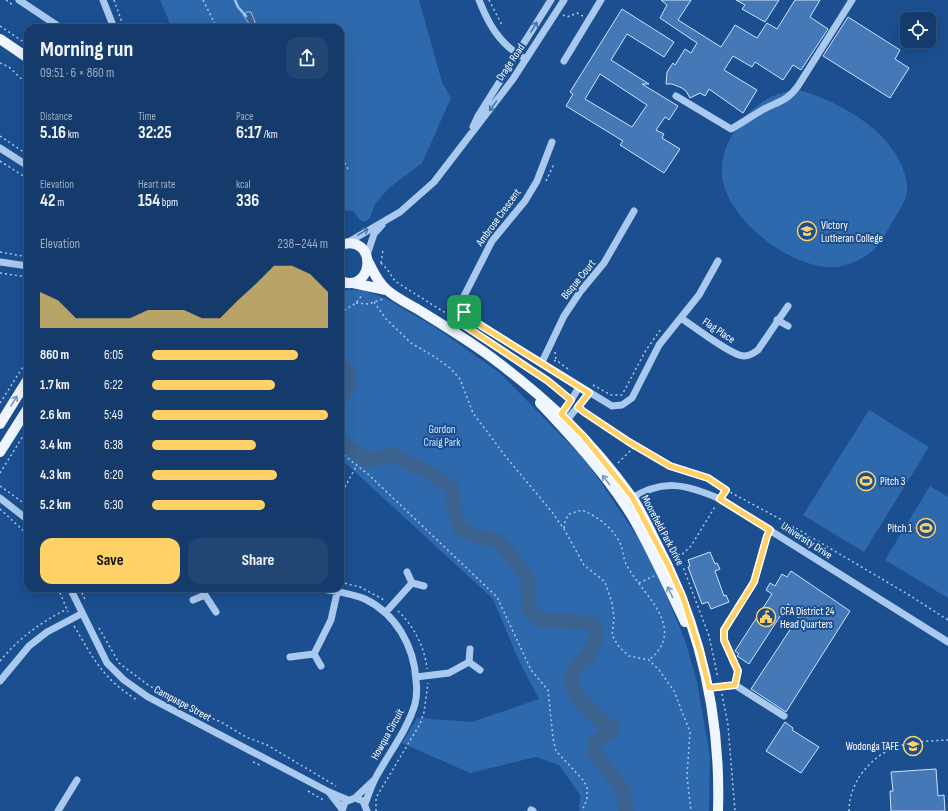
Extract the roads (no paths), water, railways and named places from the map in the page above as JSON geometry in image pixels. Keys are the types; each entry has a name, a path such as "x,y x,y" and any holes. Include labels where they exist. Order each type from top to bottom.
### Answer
{"main road":[{"path":"0,40 24,55"},
{"path":"344,245 355,244 367,258 375,276 386,290"},
{"path":"353,283 365,275 367,258"},
{"path":"344,282 386,290"},
{"name":"Moorefield Park Drive","path":"386,290 476,346 526,385 534,396 562,419 610,470 628,500 664,568 700,652 709,688 716,738 718,811"},
{"path":"0,424 24,385"},
{"path":"0,452 24,414"},
{"name":"Moorefield Park Drive","path":"562,419 628,500"}],"street":[{"path":"18,0 55,24"},
{"path":"103,0 112,24"},
{"path":"479,0 495,33 517,54 526,59"},
{"name":"Drage Road","path":"471,133 478,116 551,0"},
{"name":"Drage Road","path":"344,243 383,223 400,212 434,182 471,133 483,120 526,59 564,0"},
{"path":"564,61 601,0"},
{"path":"676,96 731,129 765,109 783,102 798,86 852,0"},
{"name":"Ambrose Crescent","path":"545,364 469,318 462,308 463,298 485,252 492,241 525,201 537,181 552,142"},
{"path":"0,148 24,163"},
{"name":"Bisque Court","path":"545,364 564,316 580,292 604,263 634,211"},
{"name":"Drage Road","path":"367,258 374,234 383,223"},
{"path":"545,364 579,387 615,406 629,401 659,345 699,295 718,261"},
{"path":"0,262 24,265"},
{"name":"Flag Place","path":"681,318 734,354 745,356 752,355 758,350 777,320 788,306"},
{"path":"777,320 788,326"},
{"path":"562,419 579,387"},
{"path":"562,419 578,407 589,393"},
{"name":"University Drive","path":"628,500 660,485 669,484 699,490 720,499 948,642"},
{"path":"0,498 24,517"},
{"path":"735,685 738,671 724,640 724,630 754,582 770,530"},
{"path":"407,572 412,583"},
{"path":"412,583 424,586"},
{"path":"385,613 412,583"},
{"name":"Campaspe Street","path":"72,592 81,614 107,663 124,680 148,697 329,792 352,799 366,808"},
{"path":"193,600 206,592 216,612"},
{"name":"Howqua Circuit","path":"333,592 365,599 385,613 398,626 410,648 416,677 416,703 375,780 366,808"},
{"path":"314,654 331,620 337,593"},
{"path":"0,681 29,646 47,632 81,614"},
{"path":"469,662 470,648"},
{"path":"290,657 314,654"},
{"path":"314,654 321,666"},
{"path":"416,677 449,673 469,662"},
{"path":"469,662 480,670"},
{"path":"709,688 735,685 784,716"},
{"path":"58,811 77,780"},
{"name":"Howqua Circuit","path":"342,810 352,799 375,780"},
{"name":"Campaspe Street","path":"329,792 342,810"}],"waterway":[{"path":"235,0 238,7 246,16"},
{"path":"344,369 349,374 349,383 344,391"},
{"path":"344,444 367,460 393,455 432,474 453,489 453,502 460,528 475,536 496,540 509,553 526,575 529,586 529,609 536,617 544,620 591,623 597,631 595,642 588,656 577,665 571,676 576,695 602,722 612,727 611,732 596,742 594,749 595,753 623,790 626,811"}],"place":[{"name":"Victory Lutheran College","path":"807,231"},
{"name":"Pitch 3","path":"866,481"},
{"name":"Pitch 1","path":"926,528"},
{"name":"CFA District 24 Head Quarters","path":"766,617"},
{"name":"Wodonga TAFE","path":"913,746"}],"park label":[{"name":"Gordon Craig Park","path":"442,435"}]}
